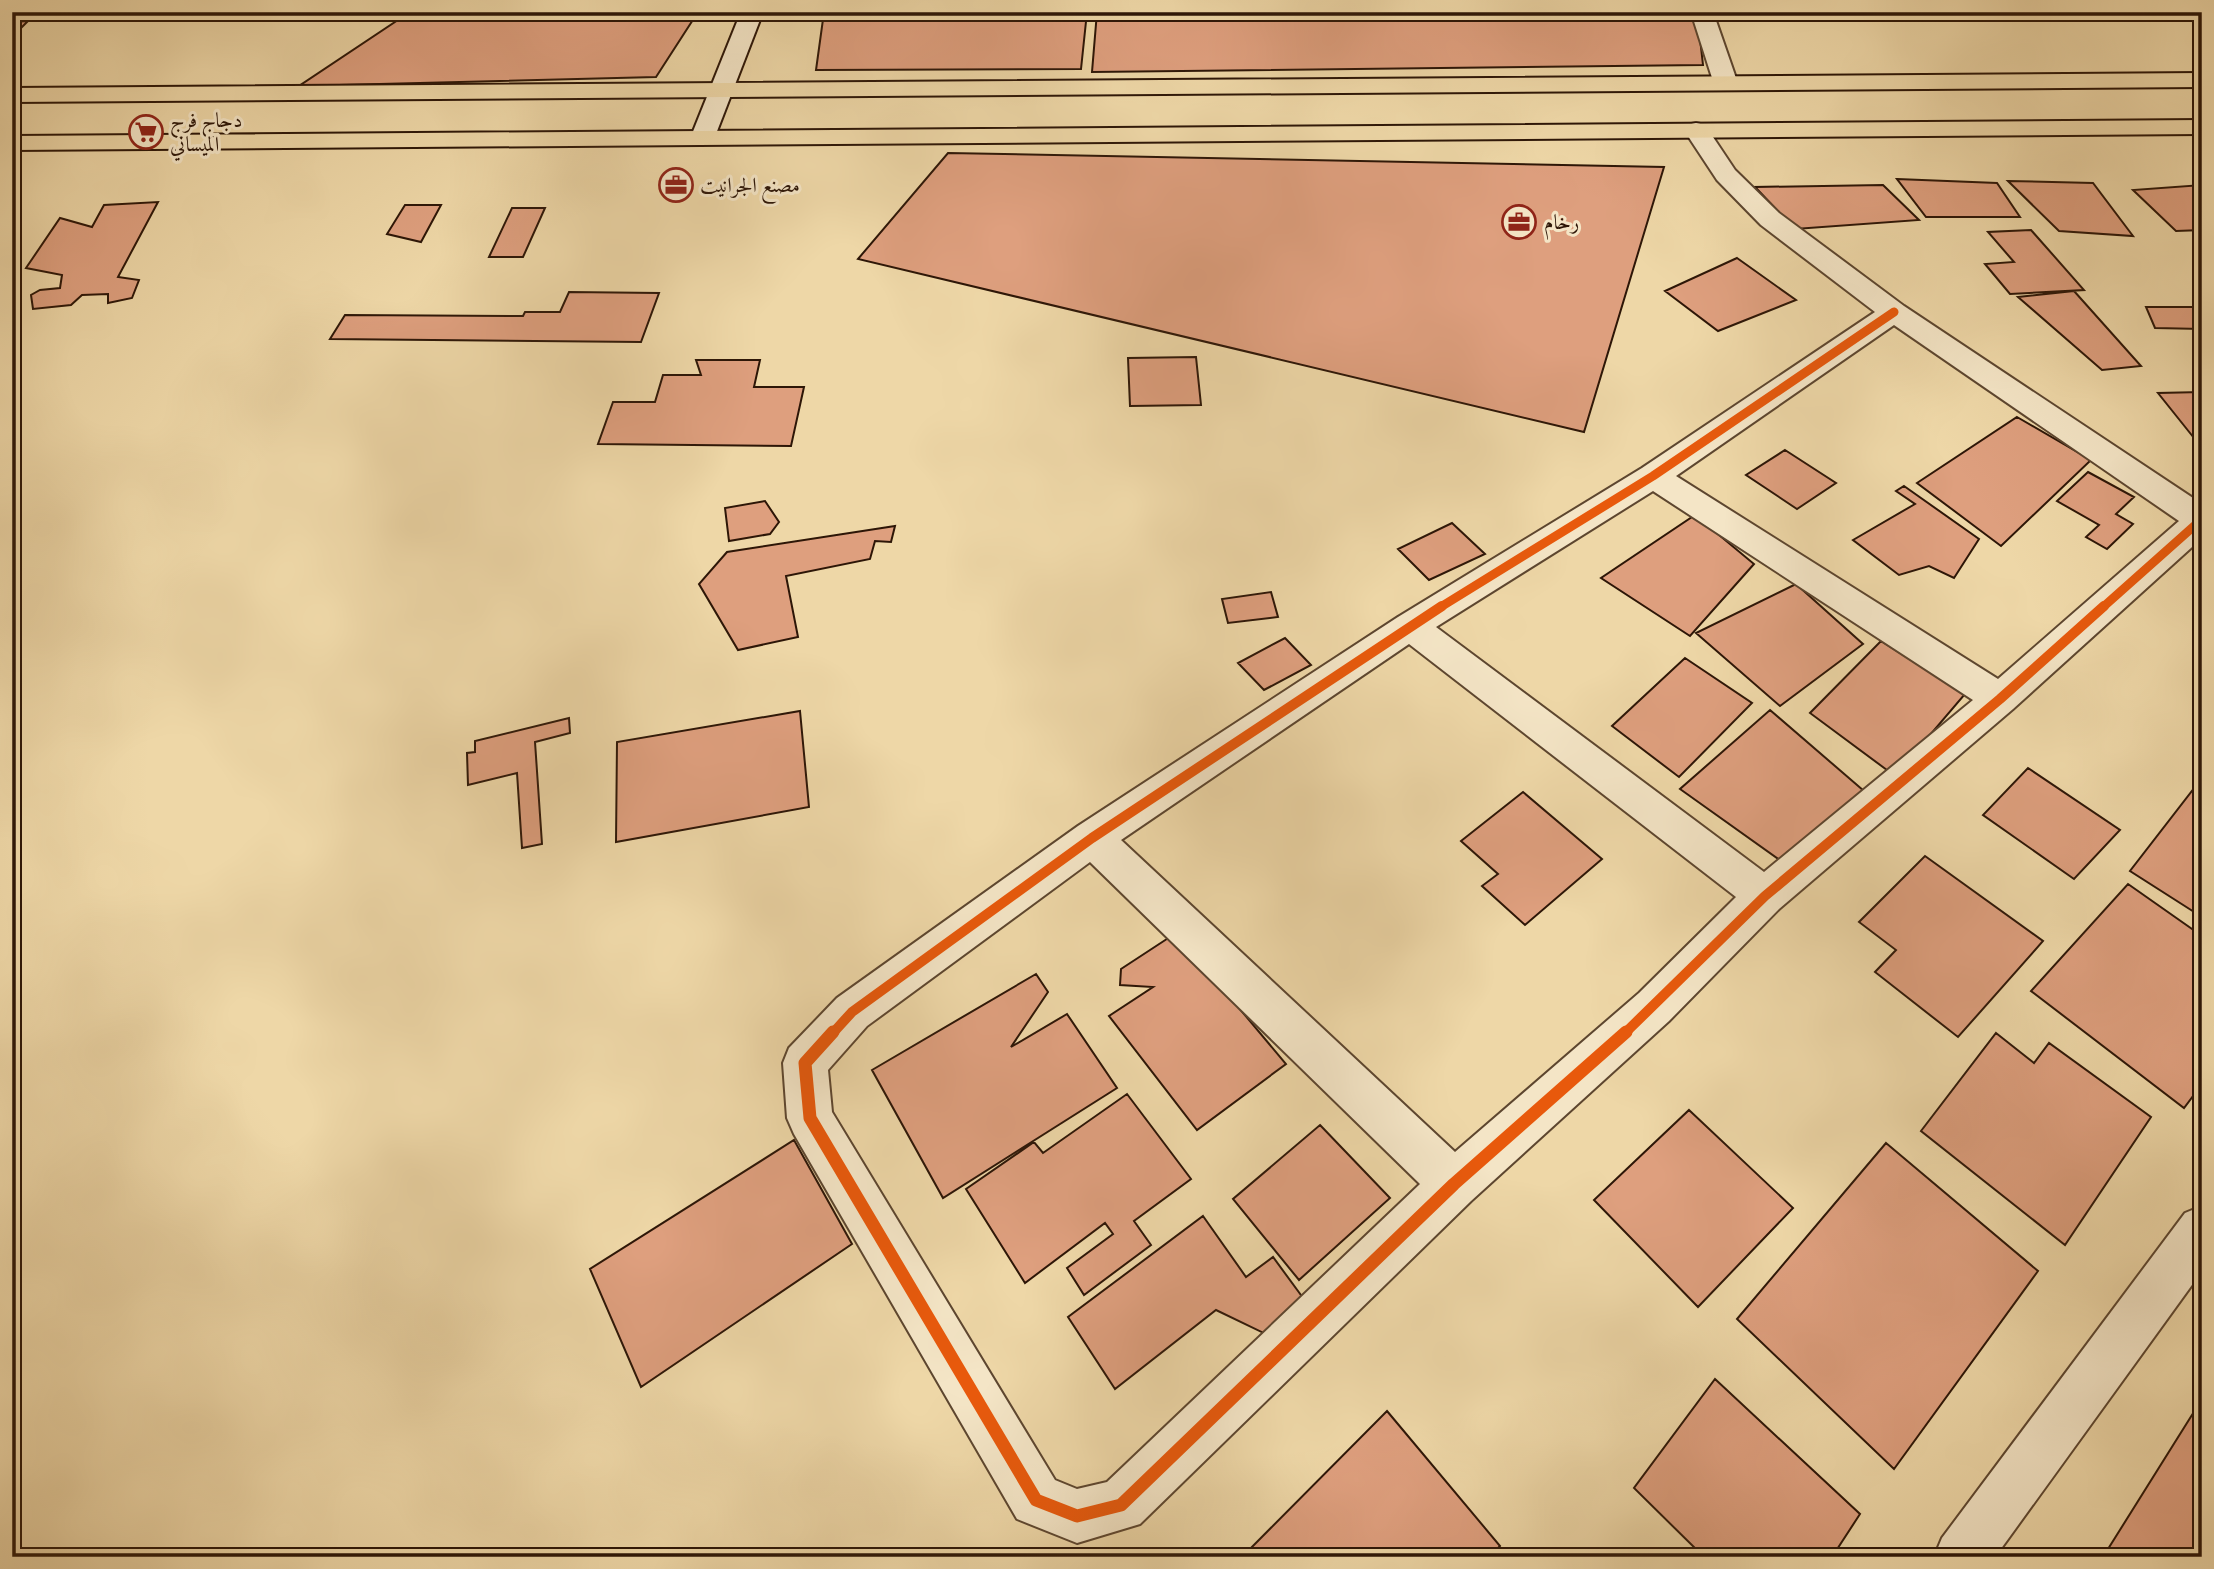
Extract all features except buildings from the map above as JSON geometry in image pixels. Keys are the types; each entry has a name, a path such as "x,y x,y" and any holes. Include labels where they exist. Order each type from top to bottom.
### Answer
{"main road":[{"path":"12,95 2202,80"},
{"path":"12,143 2202,127"}],"street":[{"path":"702,139 752,12"},
{"path":"1702,12 1727,84"},
{"path":"1696,130 1726,175 1770,219 1894,312 2202,520 2000,699 1765,896 1654,1007 1454,1184 1121,1504 1077,1516 1036,1500 810,1118 805,1063 852,1012 1092,838 1410,626 1653,476 1894,312"},
{"path":"1653,476 2000,699"},
{"path":"1410,626 1765,896"},
{"path":"1092,838 1454,1184"},
{"path":"1961,1557 2202,1230"}],"cycle path":[{"path":"1894,312 1653,476 1410,626 1092,838 852,1012 805,1063 810,1118 1036,1500 1077,1516 1121,1505 1454,1184 1654,1007 1765,896 2000,699 2202,519"}],"place":[{"name":"دجاج فرج الميساني","path":"146,132"},
{"name":"مصنع الجرانيت","path":"676,185"},
{"name":"رخام","path":"1519,222"}]}
